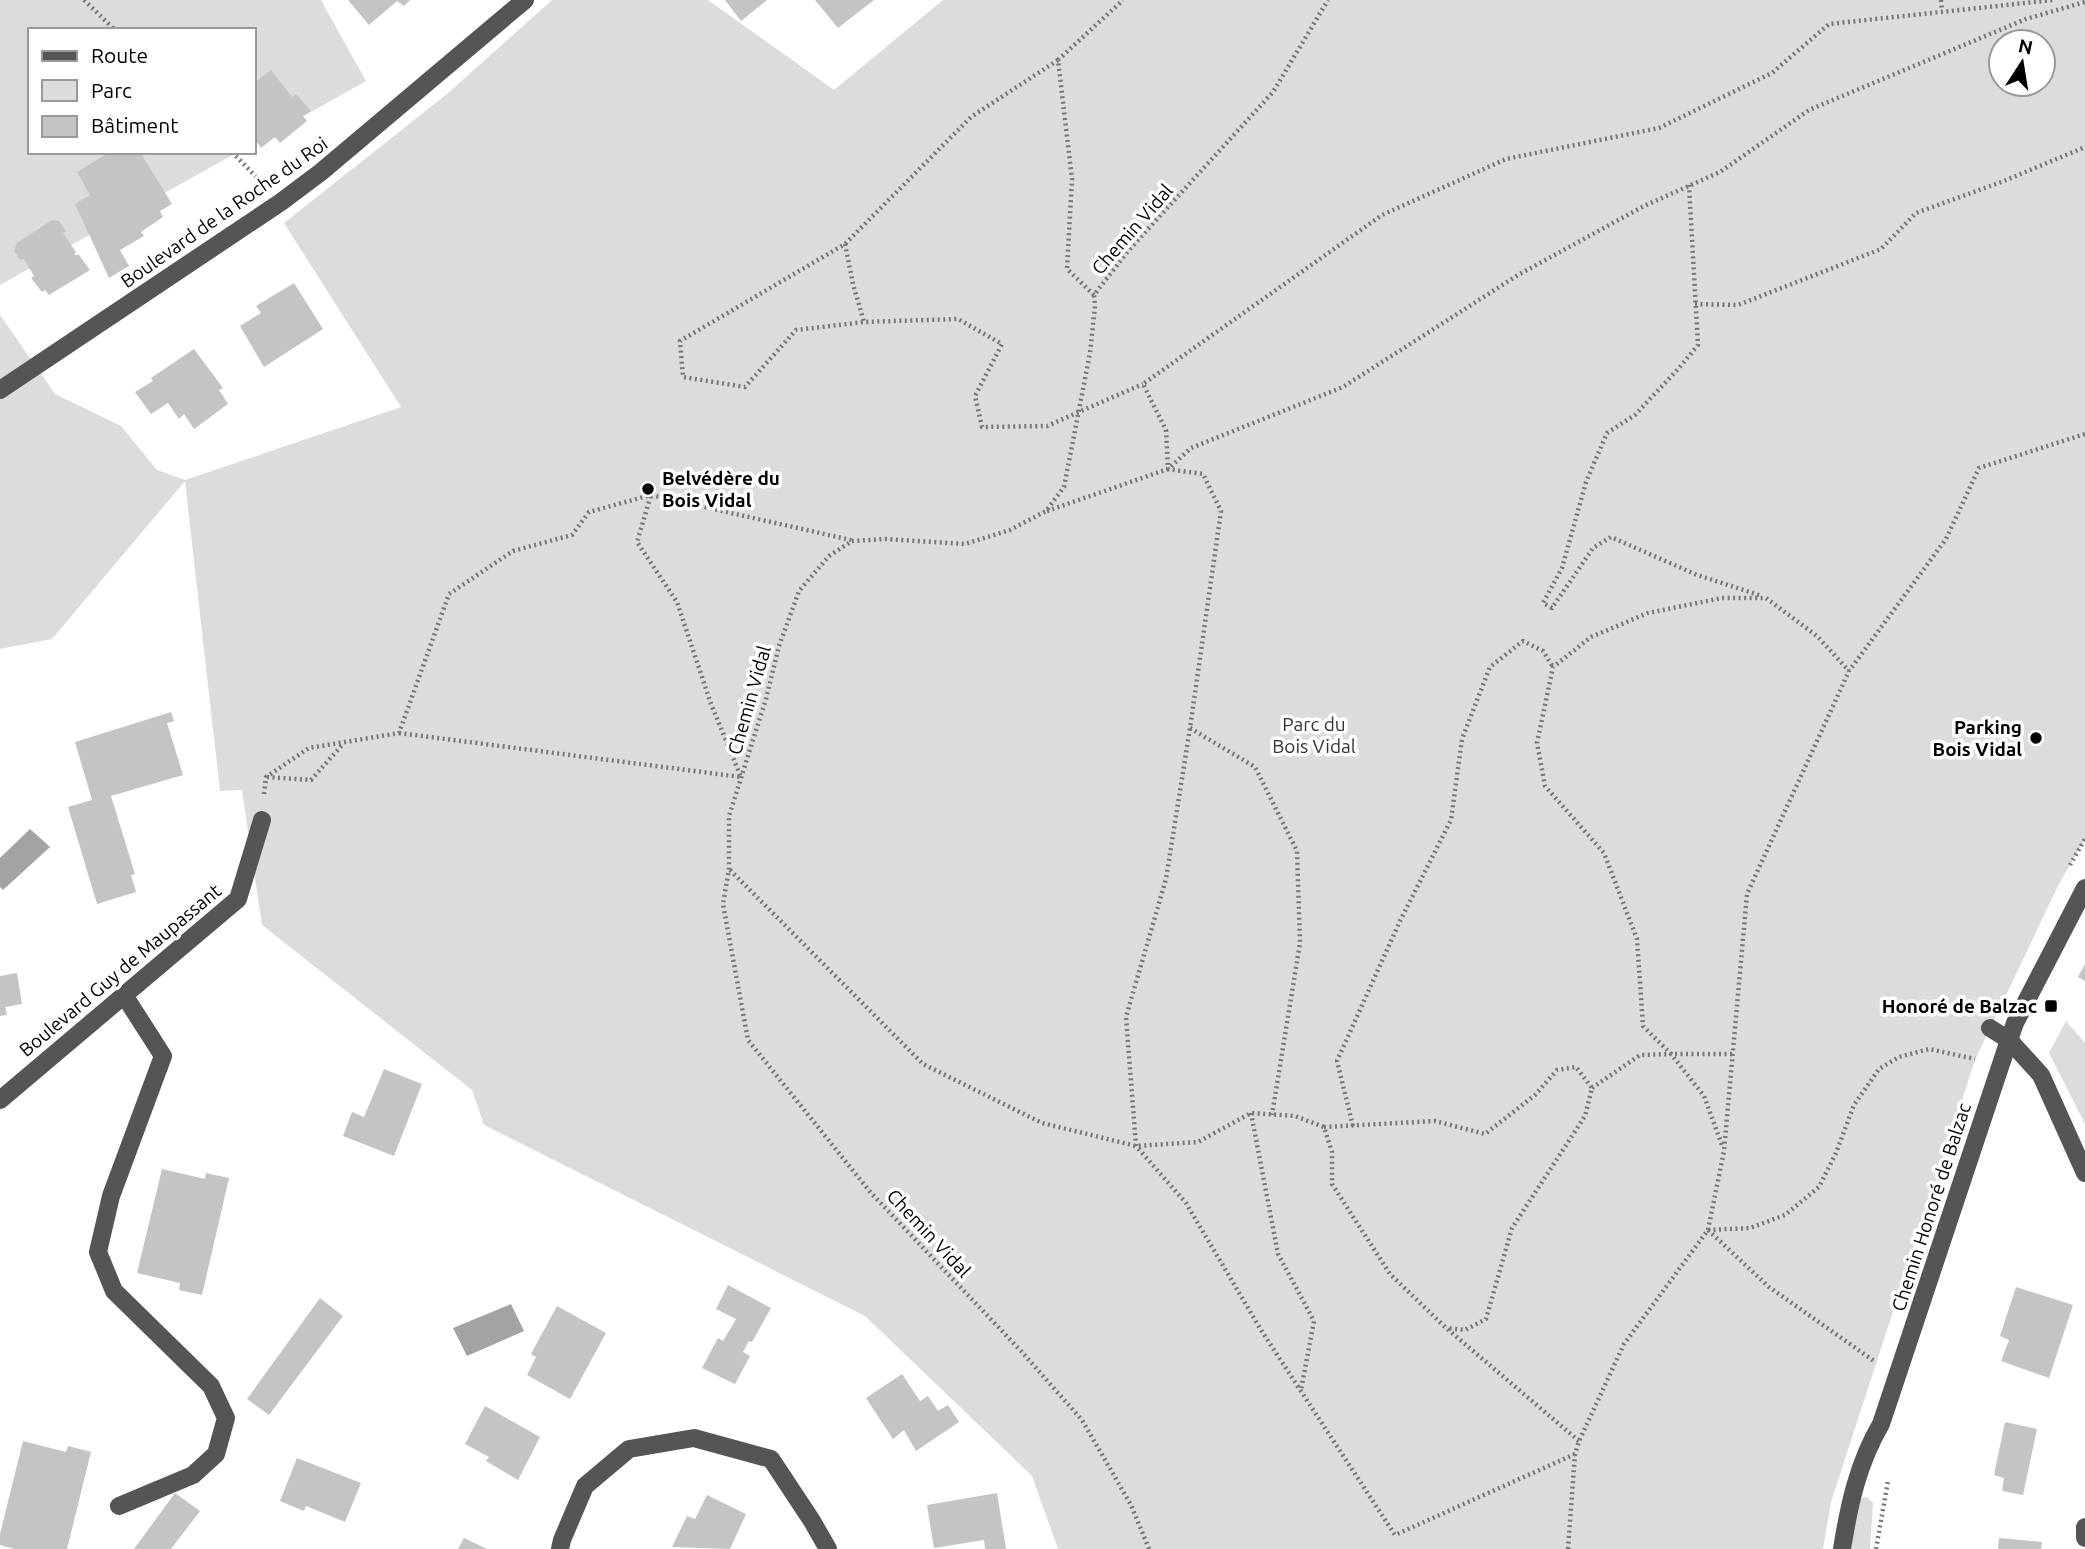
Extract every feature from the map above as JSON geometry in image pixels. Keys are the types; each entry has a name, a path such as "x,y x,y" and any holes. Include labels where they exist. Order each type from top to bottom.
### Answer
{"street":[{"name":"Boulevard de la Roche du Roi","path":"0,390 281,202 321,172 525,0"},
{"name":"Boulevard Guy de Maupassant","path":"0,1100 238,899 262,820"},
{"name":"Chemin Honoré de Balzac","path":"1842,1549 1849,1502 1869,1445 1881,1424 2015,1023 2085,888"},
{"path":"119,1506 193,1475 216,1454 226,1418 211,1386 114,1292 98,1252 111,1196 163,1056 124,995"},
{"path":"1990,1028 2009,1040 2041,1075 2085,1173"},
{"path":"2003,1057 2041,1075"},
{"path":"560,1549 585,1486 629,1449 694,1438 771,1460 828,1549"},
{"path":"2085,1527 2085,1538"}],"path":[{"path":"84,0 113,28"},
{"path":"1123,0 1058,60 971,117 845,244 680,341 683,377 745,387 796,330 864,322 958,319 1002,344 975,396 982,427 1047,426 1143,384 1382,215 1506,159 1659,128 1772,72 1829,24 2053,0"},
{"name":"Chemin Vidal","path":"1150,1549 1131,1505 1082,1420 1021,1350 871,1193 748,1040 723,904 729,869 729,816 766,699 779,646 799,591 829,556 852,541 886,539 965,544 1010,530 1046,511 1064,487 1090,353 1094,295 1128,251 1273,92 1328,0"},
{"path":"1941,0 1942,10"},
{"path":"1046,511 1168,469 1191,448 1343,387 1518,275 1644,206 1720,172 1809,110 2026,19 2085,2"},
{"path":"1058,60 1072,179 1067,269 1094,295"},
{"path":"1695,304 1738,305 1870,253 1881,248 1916,213 2085,148"},
{"path":"234,154 281,202"},
{"path":"1689,185 1698,345 1635,415 1607,433 1586,482 1562,568 1543,603 1552,608 1593,548 1611,537 1697,575 1766,598 1817,636 1849,671"},
{"path":"845,244 864,322"},
{"path":"1143,384 1166,430 1168,469"},
{"path":"1568,1549 1575,1454 1579,1441 1624,1344 1707,1230 1724,1151 1747,894 1849,671 1945,539 1979,468 2085,434"},
{"path":"1168,469 1203,474 1221,511 1166,879 1126,1017 1136,1146 1186,1203 1261,1330 1395,1535 1575,1454"},
{"path":"651,495 637,542 677,602 710,704 741,777"},
{"path":"399,733 449,594 513,551 572,535 589,512 651,495 852,541"},
{"path":"1724,1151 1704,1096 1671,1054 1643,1026 1637,939 1604,853 1545,786 1537,743 1553,667 1591,638 1648,613 1722,598 1766,598"},
{"path":"1353,1126 1337,1060 1399,921 1451,820 1462,739 1490,667 1523,641 1543,652 1553,667"},
{"path":"1190,728 1255,767 1297,852 1300,943 1272,1115"},
{"path":"266,777 309,748 399,733 741,777"},
{"path":"266,777 311,780 344,742"},
{"path":"262,820 266,777"},
{"path":"729,869 923,1063 1042,1123 1136,1146 1198,1142 1251,1113 1295,1116 1324,1127 1435,1121 1485,1134 1535,1096 1557,1070 1576,1067 1592,1088"},
{"path":"1707,1230 1750,1228 1785,1215 1819,1186 1836,1153 1854,1105 1879,1069 1899,1057 1929,1049 1975,1059"},
{"path":"1445,1327 1465,1330 1486,1319 1512,1228 1585,1116 1592,1088 1640,1055 1732,1054"},
{"path":"1251,1113 1278,1254 1314,1321 1300,1391"},
{"path":"1324,1127 1332,1152 1332,1184 1390,1274 1445,1327 1579,1441"},
{"path":"1707,1230 1769,1287 1880,1364"}],"green space":[{"path":"0,0 321,0 366,81 256,143 256,28 28,28 28,154 234,154 0,285"},
{"name":"Parc du Bois Vidal","path":"552,0 708,0 834,90 943,0 2085,0 2085,839 2059,884 1975,1060 1831,1502 1823,1549 1058,1549 1032,1476 865,1316 484,1125 472,1090 262,925 242,790 220,791 185,481 52,639 0,649 0,315 55,394 121,426 157,470 185,480 401,407 284,223 447,94"},
{"path":"2066,1021 2085,1043 2085,1124 2049,1053"},
{"path":"1867,1497 1873,1503 1870,1549 1851,1549 1858,1499"}],"shaded area":[{"path":"30,829 50,847 3,890 0,887 0,858"},
{"path":"511,1304 524,1331 467,1356 453,1328"}],"building":[{"path":"348,0 410,0 404,6 397,1 369,25"},
{"path":"725,0 767,0 741,21"},
{"path":"815,0 874,0 838,28"},
{"path":"271,70 292,97 296,94 311,111 303,116 307,121 280,143 275,137 261,148 256,141 256,81"},
{"path":"107,154 141,154 172,204 160,211 163,217 141,232 144,236 120,250 129,266 109,278 75,204 90,195 77,172"},
{"path":"52,220 59,221 66,231 63,233 76,252 74,255 79,255 90,270 49,295 45,290 42,292 31,278 34,276 24,259 20,260 14,251 17,243"},
{"path":"294,283 323,329 264,367 240,326 261,313 256,306"},
{"path":"194,349 223,388 219,390 228,404 194,429 184,414 179,419 168,403 151,414 135,392"},
{"path":"171,712 174,721 167,723 183,775 111,796 135,874 131,875 136,892 97,904 68,807 92,800 75,742"},
{"path":"2085,964 2085,981 2078,977"},
{"path":"17,973 22,1004 5,1007 7,1015 0,1016 0,976"},
{"path":"384,1069 422,1084 394,1156 343,1136 352,1112 364,1117"},
{"path":"162,1169 205,1179 206,1173 229,1178 202,1295 179,1290 180,1283 137,1273"},
{"path":"728,1285 771,1308 752,1342 749,1341 743,1352 750,1356 735,1384 702,1368 718,1338 723,1341 736,1319 716,1309"},
{"path":"2016,1287 2073,1305 2049,1378 2001,1361 2009,1340 2000,1336"},
{"path":"320,1298 343,1316 269,1415 247,1399"},
{"path":"557,1306 606,1333 570,1399 527,1375 536,1357 531,1354"},
{"path":"902,1374 920,1401 928,1396 938,1411 948,1405 959,1422 916,1451 904,1430 893,1439 866,1398"},
{"path":"485,1406 540,1437 518,1480 486,1461 489,1457 465,1444"},
{"path":"2005,1422 2037,1429 2023,1495 2002,1491 2004,1478 1994,1475"},
{"path":"23,1441 66,1452 68,1446 91,1452 67,1549 14,1549 0,1545 0,1534"},
{"path":"297,1458 361,1483 345,1522 306,1506 304,1511 280,1501"},
{"path":"175,1493 200,1511 171,1549 134,1549"},
{"path":"997,1493 1006,1549 985,1549 984,1540 934,1548 927,1505"},
{"path":"707,1495 746,1514 730,1549 672,1547 687,1516 695,1519"},
{"path":"464,1538 487,1549 458,1549"},
{"path":"1999,1538 2042,1542 2041,1549 1998,1549"}],"place":[{"name":"Belvédère du Bois Vidal","path":"648,489"},
{"name":"Parking Bois Vidal","path":"2036,738"},
{"name":"Honoré de Balzac","path":"2051,1006"}]}
